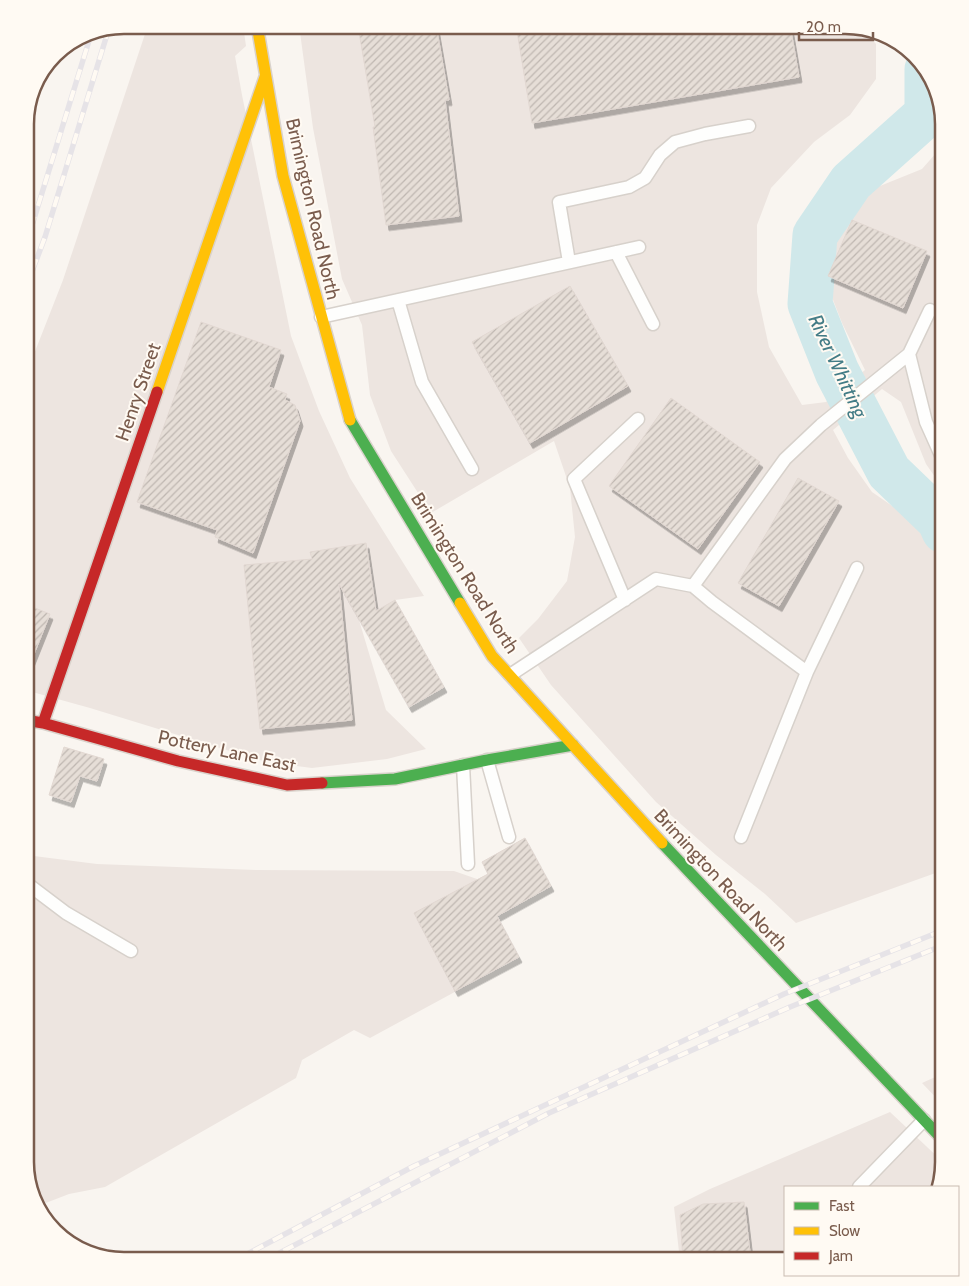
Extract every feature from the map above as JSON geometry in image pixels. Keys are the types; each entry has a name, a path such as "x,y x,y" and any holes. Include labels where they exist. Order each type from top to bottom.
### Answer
{"main road":[{"name":"Brimington Road North","path":"259,34 283,176 349,418 492,656 684,867 935,1131"},
{"name":"Henry Street","path":"43,723 266,73"},
{"name":"Pottery Lane East","path":"34,722 178,762 287,785 395,779 573,745"}],"lane":[{"path":"569,262 559,202 629,187 646,178 660,155 675,142 704,134 748,126"},
{"path":"321,317 639,247"},
{"path":"616,252 653,324"},
{"path":"398,300 422,382 472,470"},
{"path":"693,586 785,459 821,425 909,354 930,310"},
{"path":"909,354 926,422 935,442"},
{"path":"624,600 574,479 638,419"},
{"path":"741,837 807,672 857,568"},
{"path":"510,675 656,579 693,586 807,672"},
{"path":"487,760 510,837"},
{"path":"463,765 468,864"},
{"path":"34,889 66,913 131,952"},
{"path":"860,1186 924,1120"}],"shaded area":[{"path":"145,34 244,34 246,46 235,56 291,336 319,411 350,478 424,596 395,600 359,620 386,710 426,749 387,759 312,768 266,762 34,692 34,354 63,280"},
{"path":"300,34 851,34 870,38 876,44 876,79 850,115 814,142 771,188 757,225 757,292 769,347 802,405 826,402 865,370 842,323 823,274 835,232 848,208 875,188 922,169 935,154 935,477 926,464 901,402 882,389 833,430 848,458 872,492 904,514 935,549 935,873 796,923 765,894 716,855 656,802 551,685 519,638 538,619 567,581 575,537 570,488 554,441 431,513 391,451 370,395 362,325 342,279 313,128"},
{"path":"34,856 97,864 256,870 454,871 477,879 519,957 370,1038 354,1030 302,1060 296,1078 105,1187 69,1194 44,1204 35,1174"},
{"path":"935,1077 935,1097 922,1083"},
{"path":"890,1112 935,1154 932,1186 784,1186 784,1252 679,1252 674,1207 710,1189"}],"building":[{"path":"359,34 438,34 449,100 445,100 459,216 386,225 373,127 375,127"},
{"path":"517,34 792,34 799,77 532,123"},
{"path":"852,220 927,251 903,308 828,276"},
{"path":"570,286 628,386 530,443 472,342"},
{"path":"201,322 281,350 269,387 287,394 285,400 295,405 300,421 253,553 215,537 217,530 137,502"},
{"path":"671,398 760,462 698,549 609,486"},
{"path":"798,478 839,501 779,606 738,583"},
{"path":"366,543 376,611 395,600 444,687 409,707 339,584 352,720 260,729 244,565 312,559 310,552"},
{"path":"34,608 50,614 34,654"},
{"path":"64,747 104,759 97,781 80,776 71,802 49,795"},
{"path":"525,838 551,886 497,916 519,957 455,991 414,913 488,874 482,862"},
{"path":"744,1202 750,1252 682,1252 680,1215 703,1204"}],"waterway":[{"name":"River Whitting","path":"927,87 927,114 851,182 815,235 810,304 837,372 889,472 935,516"}],"railway":[{"path":"34,266 45,237 107,35"},
{"path":"34,219 89,41"},
{"path":"251,1252 414,1166 784,994 935,934"},
{"path":"281,1252 549,1113 790,1007 935,949"}],"traffic: fast":[{"path":"350,420 460,603"},
{"path":"322,783 395,779 573,745"},
{"path":"662,843 935,1131"}],"traffic: slow":[{"path":"259,34 283,176 350,420"},
{"path":"157,392 265,77"},
{"path":"460,603 492,656 662,843"}],"traffic: jam":[{"path":"43,723 157,392"},
{"path":"34,722 178,761 287,785 322,783"}]}
